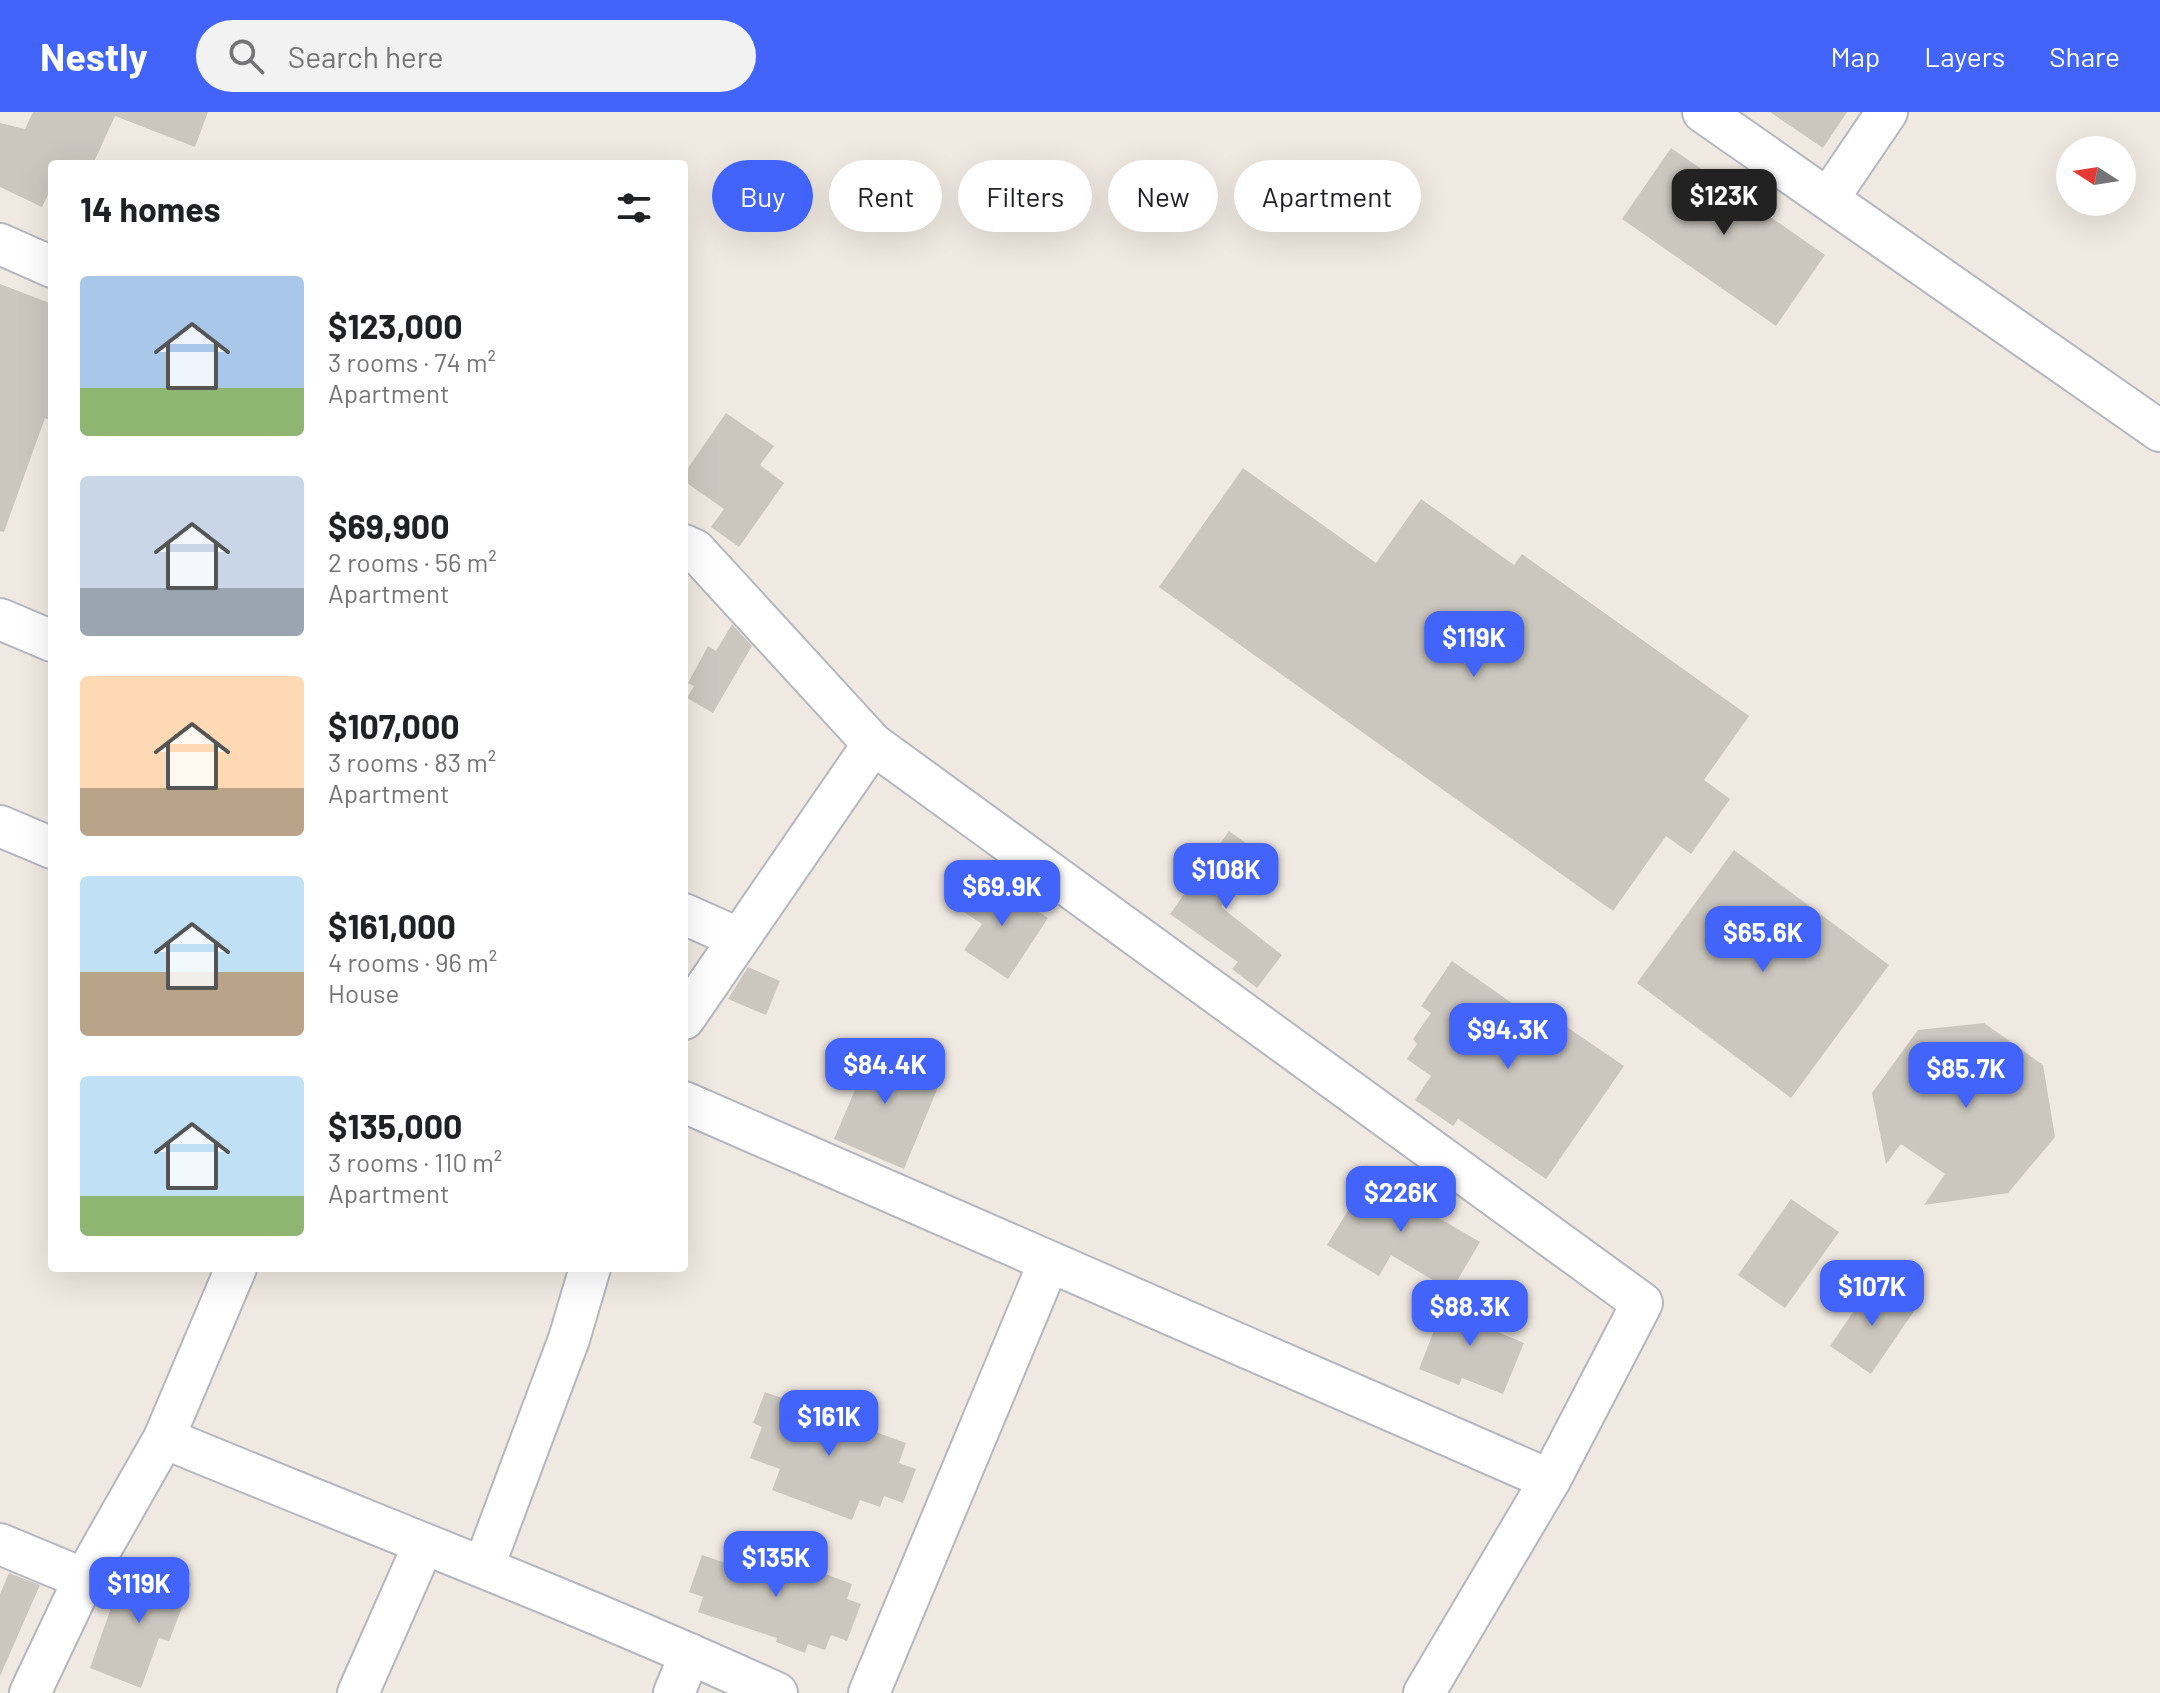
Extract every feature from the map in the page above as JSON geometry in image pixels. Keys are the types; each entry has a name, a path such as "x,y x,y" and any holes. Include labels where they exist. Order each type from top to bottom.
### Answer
{"street":[{"path":"1703,112 2160,431"},
{"path":"1828,199 1887,112"},
{"path":"0,244 48,265"},
{"path":"688,547 695,550 873,744 1642,1303 1550,1480 1424,1693"},
{"path":"0,619 48,639"},
{"path":"688,1013 873,744"},
{"path":"0,826 48,846"},
{"path":"688,916 738,938"},
{"path":"688,1104 1550,1480"},
{"path":"869,1693 1049,1262"},
{"path":"30,1693 84,1579 164,1438 234,1272"},
{"path":"484,1566 569,1339 589,1272"},
{"path":"164,1438 423,1546 484,1566 777,1693"},
{"path":"0,1544 84,1579"},
{"path":"358,1693 423,1546"},
{"path":"674,1693 690,1654"}],"building":[{"path":"33,112 208,112 195,147 115,116 95,160 48,160 48,195 42,207 0,187 0,123 25,129"},
{"path":"1770,112 1847,112 1823,148"},
{"path":"1671,148 1825,255 1776,326 1622,219"},
{"path":"0,284 48,302 48,419 45,418 4,532 0,531"},
{"path":"726,413 774,446 760,465 784,483 739,547 711,527 724,509 688,484 688,468"},
{"path":"1243,468 1376,563 1421,499 1514,565 1522,554 1749,716 1704,780 1730,799 1691,854 1666,836 1613,911 1159,587"},
{"path":"732,624 752,646 713,713 688,699 694,686 688,683 708,646 716,651"},
{"path":"1229,831 1260,853 1221,907 1282,955 1257,988 1232,969 1238,962 1170,914"},
{"path":"1734,850 1889,965 1791,1098 1637,983"},
{"path":"987,878 1048,918 1008,979 964,950 982,924 964,912"},
{"path":"1452,961 1536,1020 1542,1010 1624,1066 1546,1179 1458,1119 1453,1126 1415,1100 1431,1076 1407,1059 1417,1044 1413,1039 1431,1013 1421,1006"},
{"path":"748,967 780,981 766,1015 728,999"},
{"path":"1984,1023 2043,1065 2055,1137 2008,1193 1924,1205 1945,1174 1901,1144 1886,1164 1872,1093 1918,1030"},
{"path":"853,1043 941,1080 904,1169 834,1139 858,1083 840,1076"},
{"path":"1373,1169 1424,1200 1420,1207 1480,1242 1451,1291 1391,1255 1379,1276 1327,1245"},
{"path":"1791,1199 1839,1232 1785,1308 1738,1275"},
{"path":"1873,1283 1914,1311 1871,1374 1830,1346"},
{"path":"1448,1295 1494,1314 1488,1328 1524,1343 1503,1394 1462,1378 1459,1385 1419,1369"},
{"path":"765,1392 906,1443 899,1463 916,1469 903,1503 884,1496 880,1507 860,1500 852,1520 772,1490 780,1469 750,1458 762,1427 753,1423"},
{"path":"747,1545 852,1584 847,1599 861,1604 847,1641 831,1635 825,1650 808,1644 805,1653 776,1642 777,1638 698,1612 703,1597 689,1592 702,1555 731,1565 735,1552 743,1554"},
{"path":"144,1566 191,1584 169,1641 159,1638 141,1688 90,1668 121,1579 137,1586"},
{"path":"9,1573 40,1585 0,1676 0,1594"}]}
